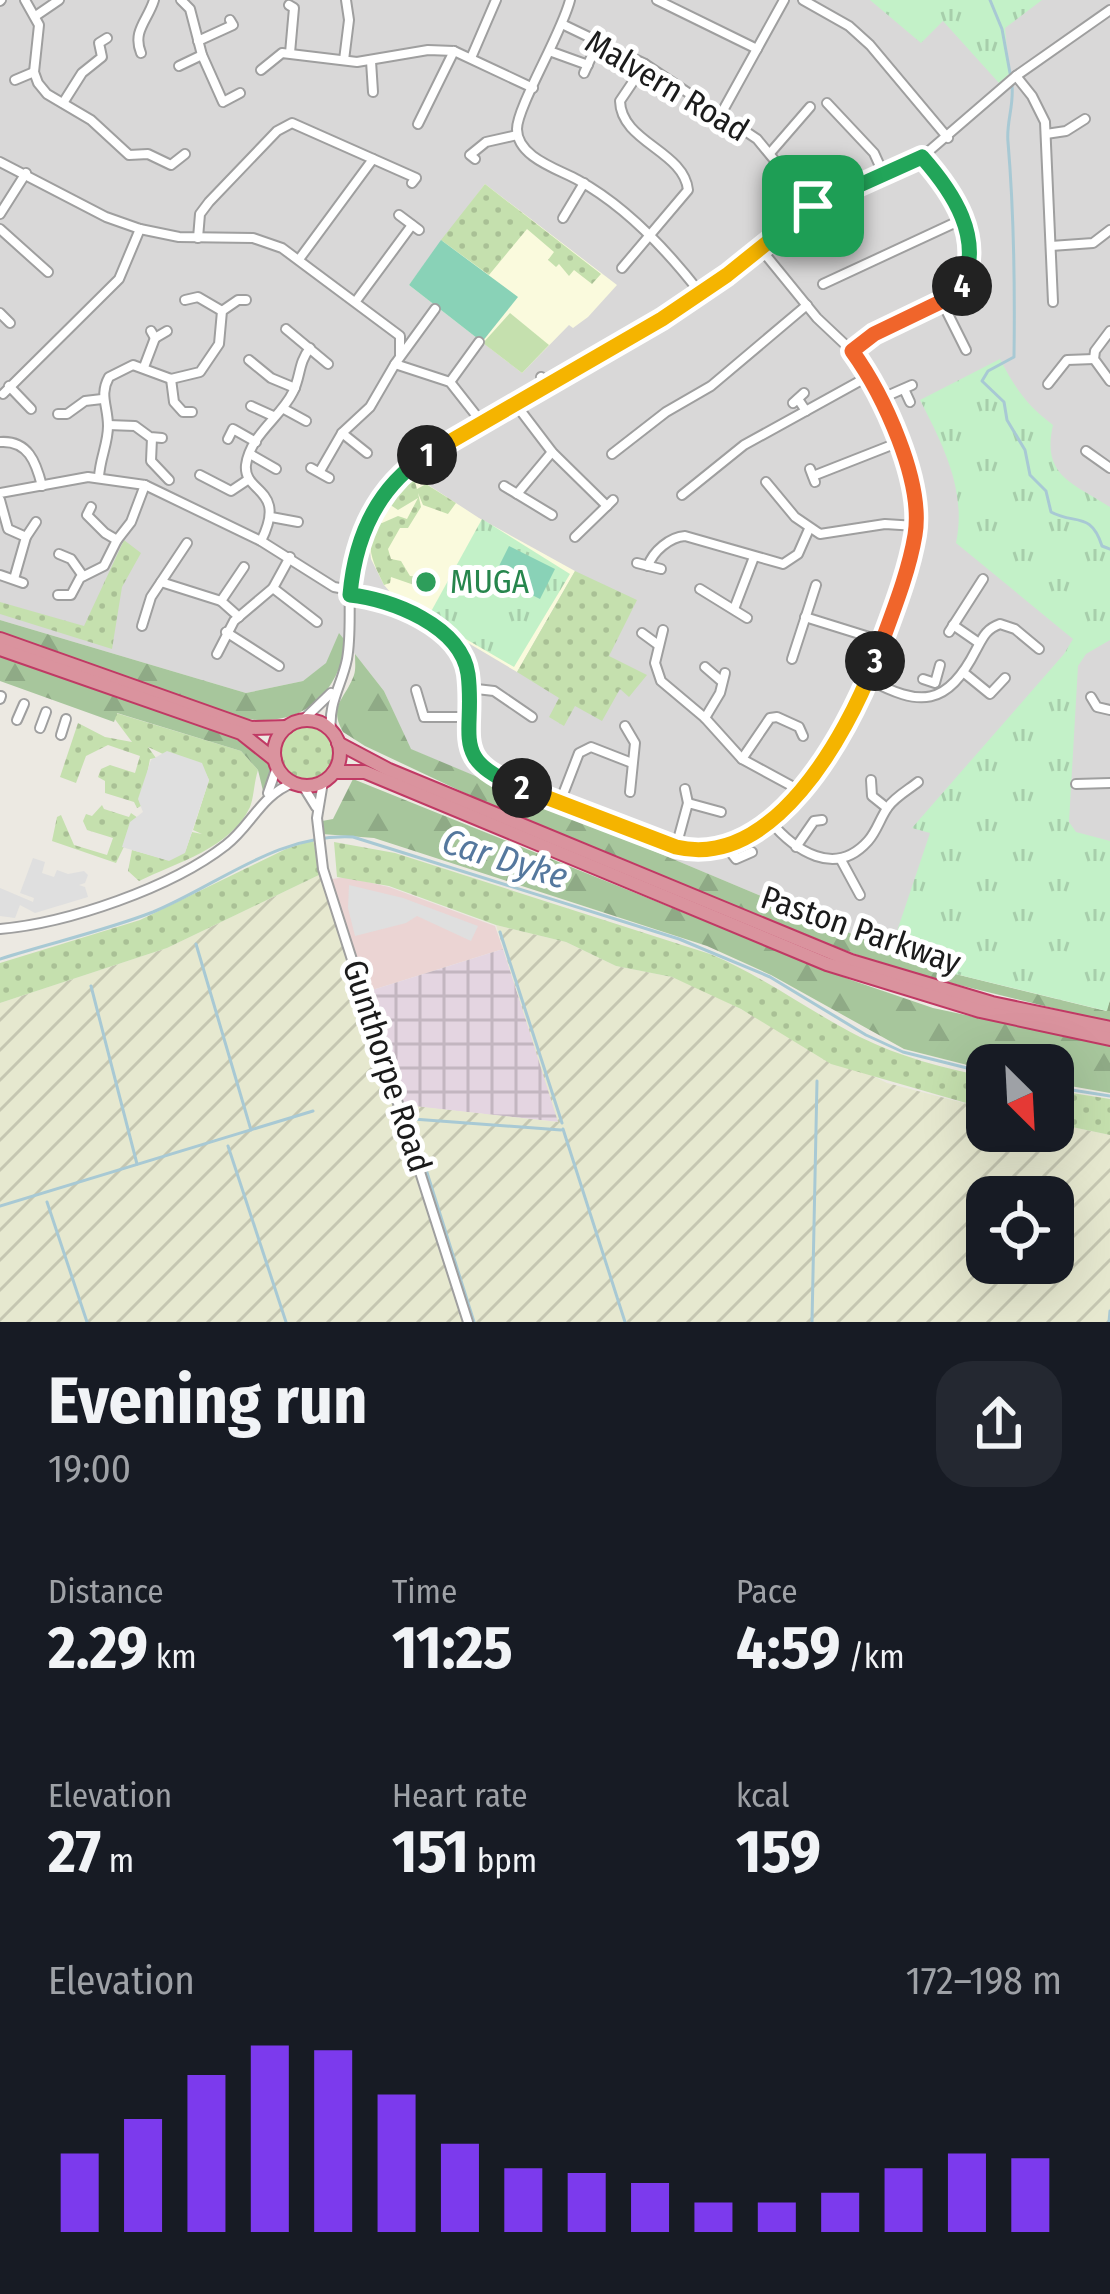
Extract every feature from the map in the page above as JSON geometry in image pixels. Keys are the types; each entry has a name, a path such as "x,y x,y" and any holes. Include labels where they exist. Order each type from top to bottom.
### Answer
{"highway":[{"path":"0,639 251,728 318,722 335,737 340,755 329,777 298,784 241,733 0,649"},
{"path":"276,763 275,744 287,727"},
{"name":"Paston Parkway","path":"335,737 389,770 851,961 992,1003 1110,1028"},
{"name":"Paston Parkway","path":"329,777 364,772 827,964 980,1011 1110,1039"}],"street":[{"path":"37,15 59,0"},
{"path":"181,0 190,9 202,55 223,102 240,93"},
{"path":"344,60 349,20 346,0"},
{"path":"471,58 496,0"},
{"path":"570,0 552,52 519,118 517,134 530,154 584,183 651,236 701,293"},
{"path":"657,0 758,49"},
{"path":"722,114 784,0"},
{"path":"803,0 849,26 870,45 948,138"},
{"path":"335,737 330,705 347,657 358,545 386,489 407,468 701,293 813,206 922,157 1016,76 1110,9 1106,0"},
{"path":"23,1 37,15 34,72 47,94 91,120 129,155 148,154 171,165 184,154"},
{"path":"141,53 139,26 155,4"},
{"path":"289,5 294,8 290,52"},
{"path":"198,41 233,25 230,20"},
{"name":"Malvern Road","path":"563,25 645,64 722,114 771,152 813,206"},
{"path":"63,103 82,73 102,57 99,43 107,38"},
{"path":"552,52 586,69 598,40"},
{"path":"260,70 275,56 290,52 371,61 428,50 454,51 533,88"},
{"path":"424,120 454,51"},
{"path":"178,66 202,55"},
{"path":"369,86 371,61"},
{"path":"622,268 686,195 688,185 684,175 622,118 622,95 645,64"},
{"path":"15,80 34,72"},
{"path":"1016,76 1038,106 1046,134 1050,298"},
{"path":"827,103 874,153 884,175"},
{"path":"771,152 810,106"},
{"path":"1046,134 1061,133 1085,118"},
{"path":"198,238 200,214 208,202 285,125 298,124 416,178 412,183"},
{"path":"475,159 470,154 478,145 517,134"},
{"path":"852,351 874,334 955,295 966,279 969,260 954,194 922,157"},
{"path":"300,258 374,159"},
{"path":"0,162 106,217 140,229 198,238 253,238 300,258 402,339 398,360"},
{"path":"0,214 26,173"},
{"path":"563,218 584,183"},
{"path":"356,301 416,227 399,215"},
{"path":"823,284 963,219"},
{"path":"32,409 6,390 119,279 140,229"},
{"path":"0,230 48,272"},
{"path":"1051,246 1093,243 1110,230"},
{"path":"26,537 3,523 0,497 99,477 145,485 261,541 334,586 386,601 448,638 466,666 470,748 489,773 676,847 726,846 753,834 801,791 821,764 868,679 916,526 913,485 869,376 760,248"},
{"path":"185,300 198,297 222,311"},
{"path":"222,311 246,300"},
{"path":"942,302 966,350"},
{"path":"612,454 666,412 710,386 807,305"},
{"path":"320,473 342,433 366,412 436,308"},
{"path":"99,477 99,454 108,425 102,399 105,382 116,371 133,365 171,379 189,378 209,363 222,331 222,311"},
{"path":"0,313 10,323"},
{"path":"286,329 328,364"},
{"path":"144,367 153,334 166,331"},
{"path":"1110,331 1094,359 1110,381"},
{"path":"450,382 478,342"},
{"path":"261,541 271,517 265,493 246,471 250,454 273,416 284,409 295,388 298,367 310,349"},
{"path":"1048,384 1067,360 1094,359"},
{"path":"249,360 295,388"},
{"path":"398,360 450,382 483,424"},
{"path":"682,495 744,445 869,376"},
{"path":"541,377 548,387"},
{"path":"171,379 174,402 183,412 192,412"},
{"path":"880,399 908,387 910,402"},
{"path":"798,398 806,411"},
{"path":"58,413 67,414 86,401 102,399"},
{"path":"251,406 273,416"},
{"path":"517,406 552,452 610,503 577,531"},
{"path":"284,409 306,421"},
{"path":"108,425 135,426 157,438 152,460 170,480"},
{"path":"228,439 233,429 256,442"},
{"path":"342,433 367,453"},
{"path":"0,442 14,442 32,456 43,486"},
{"path":"813,476 897,443"},
{"path":"1086,450 1110,468"},
{"path":"518,494 552,452"},
{"path":"250,454 276,469"},
{"path":"200,475 231,491 250,479"},
{"path":"766,482 809,529 827,536 885,524 916,526"},
{"path":"58,595 71,595 82,576 104,566 135,515 145,485"},
{"path":"504,486 552,515"},
{"path":"92,507 88,511 91,520 117,540"},
{"path":"271,517 298,522"},
{"path":"0,575 19,581 26,537 36,522"},
{"path":"648,566 654,555 679,536 776,564 790,562 809,529"},
{"path":"142,626 160,582 188,543"},
{"path":"59,554 71,560 82,576"},
{"path":"217,654 226,632 272,588 290,557"},
{"path":"734,609 754,557"},
{"path":"637,563 661,569"},
{"path":"221,601 244,567"},
{"path":"979,643 951,628 983,579"},
{"path":"160,582 221,601 239,617"},
{"path":"792,659 816,585"},
{"path":"272,588 317,622"},
{"path":"706,589 747,618"},
{"path":"805,617 882,641"},
{"path":"868,679 913,699 962,672 992,626 1000,624 1015,629 1039,649"},
{"path":"663,630 655,669 661,681 705,718 742,759 801,791"},
{"path":"226,632 279,667"},
{"path":"642,633 657,644"},
{"path":"938,688 940,665"},
{"path":"705,667 723,677 720,693 705,718"},
{"path":"962,672 991,694 1005,678"},
{"path":"923,679 938,688"},
{"path":"302,721 336,686"},
{"path":"468,688 494,691 532,717"},
{"path":"416,690 424,717 467,717"},
{"path":"1091,697 1097,707 1110,710"},
{"path":"17,720 24,704"},
{"path":"40,728 46,712"},
{"path":"742,759 770,718 799,727 802,736"},
{"path":"61,735 66,719"},
{"path":"625,726 635,743 630,791"},
{"path":"560,802 579,753 591,748 632,764"},
{"path":"0,929 30,926 154,884 232,841 265,800 276,763"},
{"name":"Gunthorpe Road","path":"329,777 317,808 323,869 468,1322"},
{"path":"871,780 872,796 886,808"},
{"path":"769,820 796,848 841,860 874,835 886,808 918,782"},
{"path":"1076,784 1110,783"},
{"path":"265,800 298,784 317,808"},
{"path":"676,847 688,803 685,789"},
{"path":"688,803 721,812"},
{"path":"796,848 814,821 823,820"},
{"path":"726,846 736,859 752,852"},
{"path":"841,860 860,895"}],"shaded area":[{"path":"0,0 1110,0 1110,1000 935,969 410,749 384,691 339,634 326,664 303,681 246,693 0,620"},
{"path":"485,184 617,285 588,317 573,328 569,325 522,373 409,285"},
{"path":"416,477 575,571 517,672 399,602 384,585 371,559 368,533 388,499 407,478"},
{"path":"167,751 202,763 209,780 185,853 169,861 122,847 130,822 143,812 138,799 151,760"},
{"path":"33,858 45,862 42,873 54,877 57,870 84,871 88,875 79,885 88,897 35,913 20,905 15,918 0,916 0,888 33,902 34,898 20,893"},
{"path":"321,874 466,1322 0,1322 0,1003 167,948"},
{"path":"346,877 389,887 495,926 503,949 366,992 332,879"},
{"path":"349,885 403,898 478,926 471,941 417,916 355,936 348,908"},
{"path":"496,925 566,942 616,966 672,977 701,989 887,1083 966,1104 966,1152 1074,1152 1074,1127 1110,1135 1110,1322 472,1322 405,1105 558,1122"},
{"path":"503,949 559,1122 401,1105 366,992"}],"green space":[{"path":"870,0 1042,0 1005,28 1009,74 999,83 943,21 921,43"},
{"path":"485,184 601,274 592,284 574,270 569,276 548,260 554,252 527,229 489,275 441,240"},
{"path":"441,240 518,297 482,342 409,285"},
{"path":"510,313 549,345 522,373 483,343"},
{"path":"1000,359 1022,396 1053,425 1056,467 1110,507 1110,640 1086,654 1078,666 1069,822 1076,832 1110,841 1107,1011 935,969 890,952 930,833 912,828 1073,639 956,543 956,487 920,400"},
{"path":"407,478 414,479 417,489 426,484 456,503 448,514 423,505 418,493 421,507 388,549 391,559 401,561 410,576 422,577 417,586 391,577 384,585 370,538 375,521 407,519 418,498 398,510 386,502"},
{"path":"482,519 570,574 514,667 428,617"},
{"path":"124,540 141,553 122,587 112,649 0,614 0,602 84,626"},
{"path":"509,546 555,569 540,599 494,576"},
{"path":"575,571 637,600 609,656 647,675 629,697 620,689 602,721 575,706 564,726 549,717 559,698 517,672"},
{"path":"0,620 246,693 303,681 326,663 339,633 347,643 333,681 311,706 280,719 261,720 240,718 0,634"},
{"path":"0,653 246,738 274,768 264,795 258,770 241,751 117,713 114,722 0,681"},
{"path":"355,654 384,691 411,749 935,969 1106,1011 1110,1000 1110,1022 898,970 486,803 365,746 343,732 337,715 354,675"},
{"path":"116,713 241,751 258,770 250,807 230,833 201,853 139,881 128,871 132,850 168,860 185,852 192,832 202,834 193,830 209,780 206,774 148,747 156,758 150,759 137,808 134,802 105,793 105,781 98,777 110,765 135,773 140,756 108,745 86,756 76,783 60,777 78,723 105,737 132,742 114,718"},
{"path":"306,727 325,735 333,754 325,773 306,781 287,773 279,754 287,735"},
{"path":"353,779 851,980 933,1008 1110,1046 1110,1093 1074,1087 1074,1044 966,1044 966,1065 904,1049 771,975 707,946 374,838 322,834 322,821 333,819"},
{"path":"102,805 138,818 116,863 52,841 61,815 74,845 107,855 113,838 87,830 83,821"},
{"path":"313,840 321,874 167,948 0,1003 0,963 140,920"},
{"path":"334,842 395,853 710,954 875,1044 966,1072 966,1103 831,1064 741,1009 672,977 616,966 566,942 496,925 389,886 337,877"},
{"path":"1074,1093 1110,1099 1110,1135 1074,1127"}],"waterway":[{"path":"990,0 1002,29 1010,73"},
{"path":"1012,86 1008,135 1014,357 988,371 982,381 1004,402 1007,420 1025,450 1030,475 1046,491 1051,512 1087,523 1102,546 1110,549"},
{"name":"Car Dyke","path":"0,959 153,912 250,862 300,843 353,837 679,939 770,977 903,1052 966,1068"},
{"path":"500,932 562,1123"},
{"path":"196,944 251,1130"},
{"path":"91,986 137,1164"},
{"path":"812,1322 817,1081"},
{"name":"Car Dyke","path":"1074,1090 1110,1096"},
{"path":"0,1206 313,1111"},
{"path":"413,1119 561,1130"},
{"path":"563,1129 625,1322"},
{"path":"418,1144 474,1322"},
{"path":"228,1146 286,1322"},
{"path":"47,1202 87,1322"},
{"path":"1109,1322 1110,1311"}],"place":[{"name":"MUGA","path":"426,582"}],"route":[{"path":"922,157 954,194 963,219 968,270 955,295 874,334 852,351 886,412 913,485 916,513 910,555 860,696 821,764 786,807 739,842 689,850 489,773 475,758 468,740 468,675 461,655 448,638 397,606 350,595 355,557 380,499 407,468 662,319 727,275 813,206 922,157"}]}
